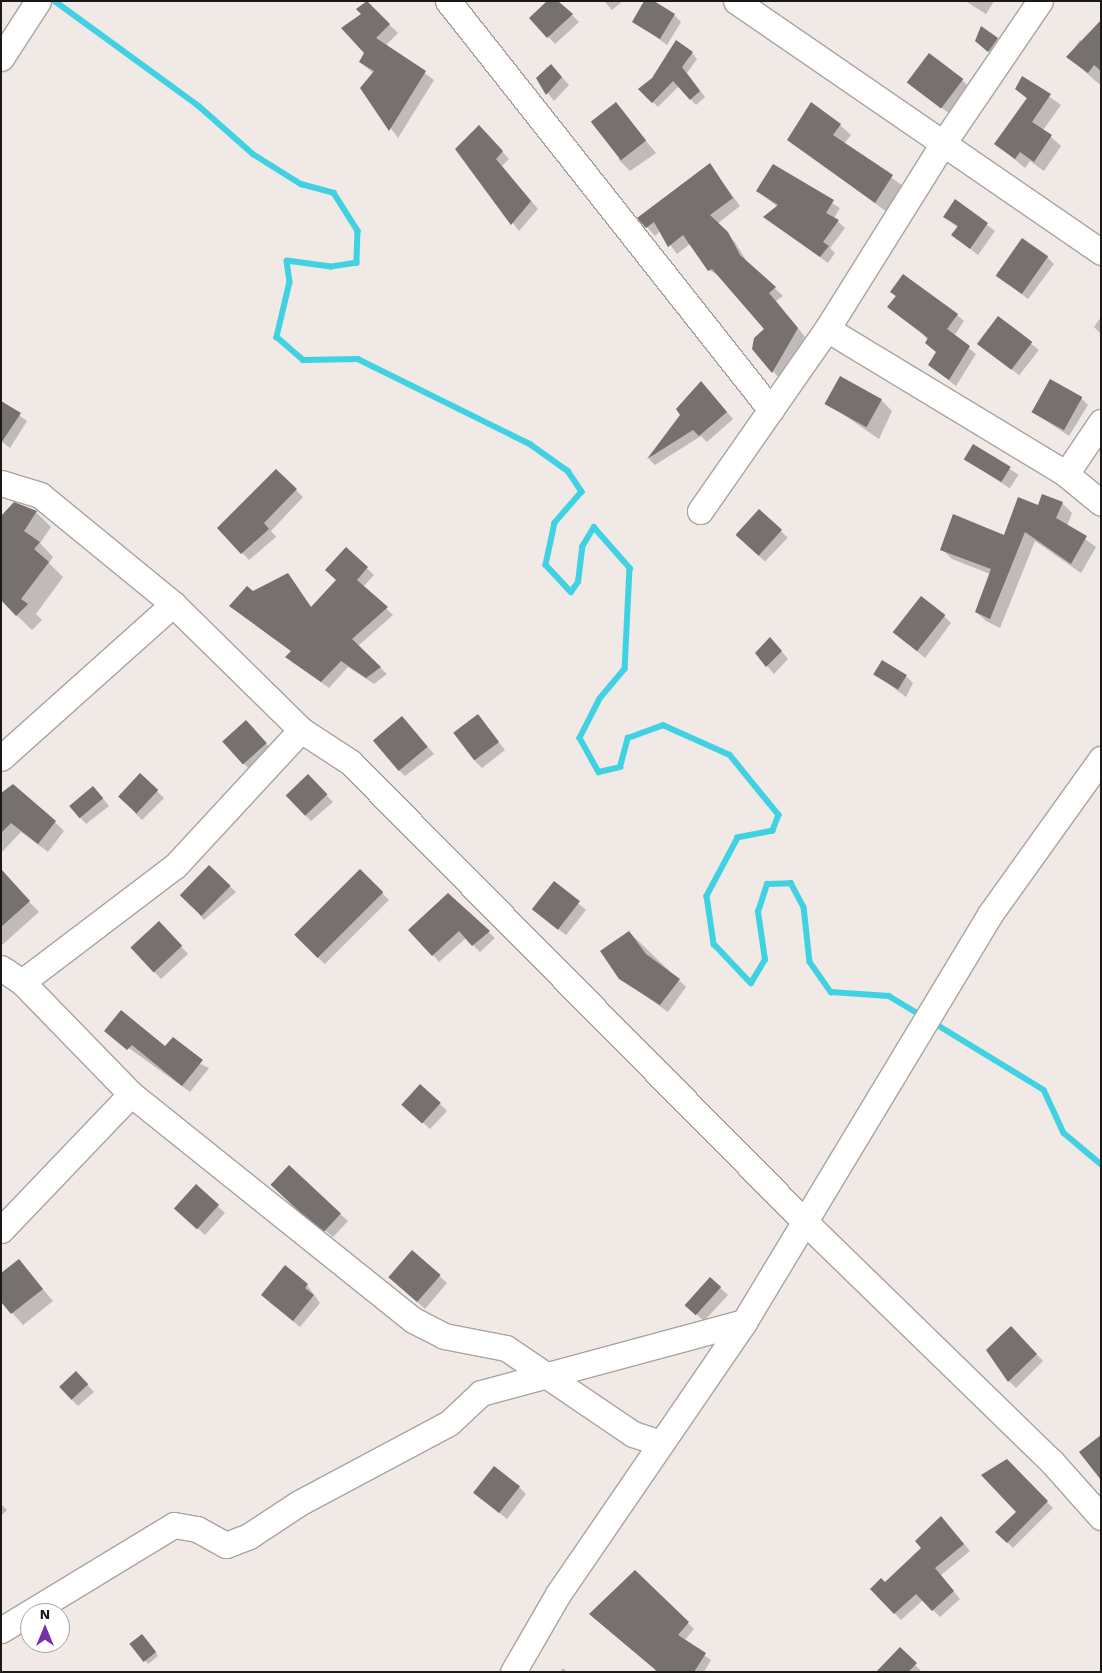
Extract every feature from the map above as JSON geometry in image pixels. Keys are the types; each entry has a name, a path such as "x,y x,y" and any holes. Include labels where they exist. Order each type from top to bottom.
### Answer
{"street":[{"path":"1,58 38,1"},
{"path":"448,1 771,410"},
{"path":"736,1 942,145 1101,252"},
{"path":"700,511 827,329 942,145 1040,1"},
{"path":"827,329 1066,474 1101,503"},
{"path":"1066,474 1101,422"},
{"path":"1,483 40,495 173,604 301,730 350,762 803,1220 1052,1462 1101,1517"},
{"path":"1,758 173,604"},
{"path":"22,982 174,866 301,730"},
{"path":"513,1672 558,1594 658,1442 744,1322 803,1220 990,914 1101,760"},
{"path":"1,968 22,982 131,1094 413,1320 444,1336 506,1348 633,1434 658,1442"},
{"path":"1,1230 131,1094"},
{"path":"1,1630 174,1525 197,1529 226,1545 249,1536 299,1503 449,1423 481,1393 744,1322"}],"building":[{"path":"367,1 390,24 376,38 426,71 389,131 360,88 374,71 359,62 364,53 341,28 361,14 356,9"},
{"path":"547,1 558,1 573,14 547,38 529,18"},
{"path":"644,1 654,1 675,14 660,39 632,22"},
{"path":"1101,20 1101,71 1094,65 1088,73 1066,57"},
{"path":"981,26 998,38 988,52 975,41"},
{"path":"676,40 693,52 682,67 700,91 690,100 673,81 652,103 638,89 652,78"},
{"path":"929,53 963,79 941,108 907,83"},
{"path":"551,64 562,77 546,95 536,78"},
{"path":"1022,76 1051,94 1032,122 1052,135 1034,162 1020,152 1015,159 994,144 1027,98 1015,89"},
{"path":"616,102 646,141 621,160 591,122"},
{"path":"811,102 841,124 833,135 893,175 875,203 787,140"},
{"path":"479,125 503,151 496,159 531,201 511,225 455,149"},
{"path":"710,163 733,198 710,215 728,232 740,255 776,287 769,293 798,328 772,373 752,349 754,338 764,329 712,269 708,271 683,235 668,247 654,222 646,228 637,218"},
{"path":"773,164 834,200 826,213 839,220 823,242 829,246 820,257 763,217 778,205 756,191"},
{"path":"955,199 988,223 970,249 951,235 958,226 943,217"},
{"path":"1022,238 1048,256 1022,294 996,276"},
{"path":"903,274 958,314 947,329 970,346 949,380 928,365 936,352 925,343 928,338 887,307 896,296 890,292"},
{"path":"998,316 1032,342 1011,370 977,344"},
{"path":"840,376 882,399 866,427 824,404"},
{"path":"1050,379 1082,397 1064,430 1032,412"},
{"path":"701,381 727,412 699,436 693,430 647,459 680,415 676,409"},
{"path":"1,401 21,413 1,443"},
{"path":"973,444 1011,467 1001,482 964,459"},
{"path":"276,469 297,489 264,523 269,529 241,554 217,528"},
{"path":"1042,494 1063,502 1056,518 1087,536 1071,564 1025,532 990,619 975,612 991,569 940,550 953,514 1004,535 1018,497 1038,505"},
{"path":"14,502 37,511 24,531 40,542 34,549 49,562 21,599 28,604 16,616 1,600 1,516"},
{"path":"759,509 782,530 759,556 736,535"},
{"path":"346,547 368,567 357,580 388,607 352,639 381,667 366,678 341,661 321,682 285,657 291,651 229,606 247,586 253,591 288,573 311,607 336,580 325,570"},
{"path":"921,596 945,615 917,651 893,632"},
{"path":"770,637 782,651 766,667 755,653"},
{"path":"882,660 907,675 898,690 873,675"},
{"path":"478,714 499,742 474,761 453,733"},
{"path":"402,716 428,747 399,771 373,740"},
{"path":"246,720 267,743 243,764 222,741"},
{"path":"140,773 158,790 136,813 118,796"},
{"path":"308,774 327,794 305,816 286,796"},
{"path":"13,784 56,821 38,844 11,823 1,833 1,793"},
{"path":"93,786 103,798 80,818 69,806"},
{"path":"209,865 231,886 201,916 180,895"},
{"path":"1,869 30,901 1,927"},
{"path":"360,869 383,892 318,958 294,935"},
{"path":"554,881 580,901 558,930 532,909"},
{"path":"448,893 490,931 472,946 459,931 432,956 408,930"},
{"path":"159,921 182,946 154,972 130,948"},
{"path":"629,931 646,954 680,979 660,1005 619,979 600,951"},
{"path":"121,1010 165,1046 173,1037 203,1060 182,1086 132,1045 127,1050 104,1031"},
{"path":"420,1084 441,1103 422,1124 401,1105"},
{"path":"289,1165 341,1213 323,1233 271,1185"},
{"path":"196,1184 219,1205 197,1229 174,1209"},
{"path":"412,1250 441,1275 417,1302 388,1277"},
{"path":"19,1259 43,1289 11,1314 1,1302 1,1273"},
{"path":"285,1265 308,1284 305,1288 314,1295 293,1321 261,1295"},
{"path":"710,1277 721,1287 696,1315 685,1305"},
{"path":"1011,1326 1037,1354 1008,1382 986,1350"},
{"path":"76,1371 88,1384 71,1400 59,1387"},
{"path":"1101,1435 1101,1480 1079,1452"},
{"path":"1007,1459 1048,1501 1007,1543 995,1532 1016,1512 981,1475"},
{"path":"494,1466 520,1486 499,1513 473,1493"},
{"path":"941,1516 964,1544 935,1568 954,1591 932,1611 916,1594 894,1614 870,1589 881,1578 885,1582 921,1548 915,1541"},
{"path":"635,1570 689,1622 678,1635 706,1653 694,1672 658,1672 589,1614"},
{"path":"142,1634 156,1652 144,1662 129,1644"},
{"path":"900,1647 917,1663 908,1672 876,1672"}],"waterway":[{"path":"55,1 199,106 253,154 301,184 334,193 358,231 357,263 331,267 287,261 290,282 277,337 303,360 358,359 530,444 568,471 582,492 555,523 546,565 571,592 578,582 582,547 594,527 630,568 625,669 600,699 580,738 599,772 620,767 628,738 663,725 730,755 779,815 773,831 738,838 707,896 714,944 751,983 765,960 758,912 767,884 791,883 804,907 810,962 831,992 889,996 921,1015"},
{"path":"931,1021 1044,1090 1064,1133 1101,1164"}]}
